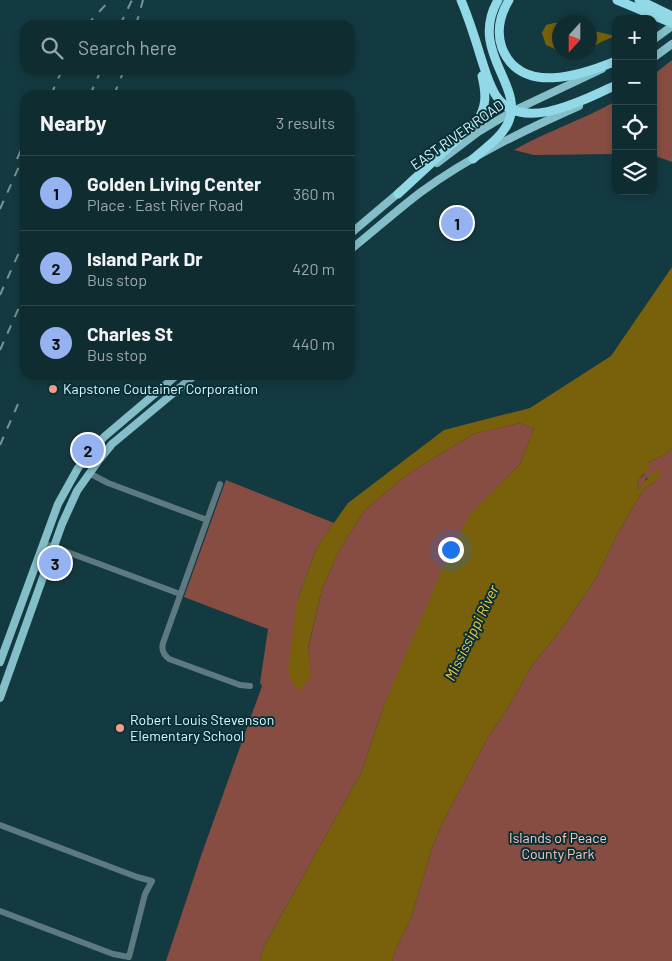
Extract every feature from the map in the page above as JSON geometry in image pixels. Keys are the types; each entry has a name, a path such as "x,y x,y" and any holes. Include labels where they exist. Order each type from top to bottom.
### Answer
{"highway":[{"path":"461,0 488,81 503,104 513,110 530,114 548,112 612,87"},
{"path":"473,159 504,129 513,110 493,53 489,33 491,16 498,0"},
{"path":"509,0 500,19 500,40 507,57 516,67 541,77 562,78 612,63"},
{"path":"617,0 667,16"},
{"path":"639,0 667,16 672,25"},
{"path":"398,194 472,127 482,114 485,105 485,90 475,39"}],"main road":[{"path":"657,37 672,25"},
{"path":"657,55 672,44"},
{"name":"EAST RIVER ROAD","path":"355,230 478,132 513,110 612,63"},
{"name":"EAST RIVER ROAD","path":"355,246 422,192 473,159 529,128 590,100 612,87"},
{"path":"0,662 43,543 68,484 90,453 119,422 171,380"},
{"path":"0,698 68,510 77,491 112,444 189,380"}],"street":[{"path":"89,473 207,520"},
{"path":"220,484 163,643 163,652 170,659 240,685 250,686"},
{"path":"43,543 180,594"},
{"path":"0,825 152,881 144,894 129,956 113,954 0,911"}],"green space":[{"path":"672,60 672,162 657,156 657,72"},
{"path":"612,103 612,154 534,155 514,150 539,137"},
{"path":"520,423 534,429 520,464 471,514 384,705 362,771 263,948 260,961 166,961 202,853 262,686 260,683 268,629 184,597 226,480 334,523 317,547 297,601 311,676 308,649 322,589 340,549 365,510 408,474 473,434"},
{"name":"Islands of Peace County Park","path":"672,447 672,961 392,961 411,918 433,845 443,822 487,739 509,706 532,665 557,635 595,580 618,533 642,492 646,487 658,480 646,478 645,483 637,488 639,479 644,475 647,463 668,453"}],"water":[{"path":"552,24 552,48 546,45 542,33 546,25"},
{"path":"597,32 612,35 612,37 597,45"},
{"name":"Mississippi River","path":"672,267 672,447 668,453 647,463 650,468 639,479 637,488 657,470 661,472 658,480 646,487 642,492 618,533 595,580 557,635 532,665 509,706 487,739 443,822 433,845 411,918 392,961 260,961 263,948 362,771 384,705 441,572 470,514 520,464 534,429 520,423 473,434 408,474 365,510 340,549 322,589 308,648 311,676 300,690 292,683 288,670 297,601 317,547 348,503 444,430 530,408 611,356"}],"railway":[{"path":"92,20 110,0"},
{"path":"122,20 132,0"},
{"path":"137,20 143,0"},
{"path":"53,90 60,75"},
{"path":"92,90 99,75"},
{"path":"116,90 122,75"},
{"path":"17,159 20,152"},
{"path":"0,209 20,164"},
{"path":"0,295 20,250"},
{"path":"0,350 20,305"},
{"path":"0,445 18,404"}],"place":[{"name":"Golden Living Center","path":"457,223"},
{"name":"Kapstone Coutainer Corporation","path":"53,389"},
{"name":"Island Park Dr","path":"88,450"},
{"name":"Charles St","path":"55,563"},
{"name":"Robert Louis Stevenson Elementary School","path":"120,728"}]}
